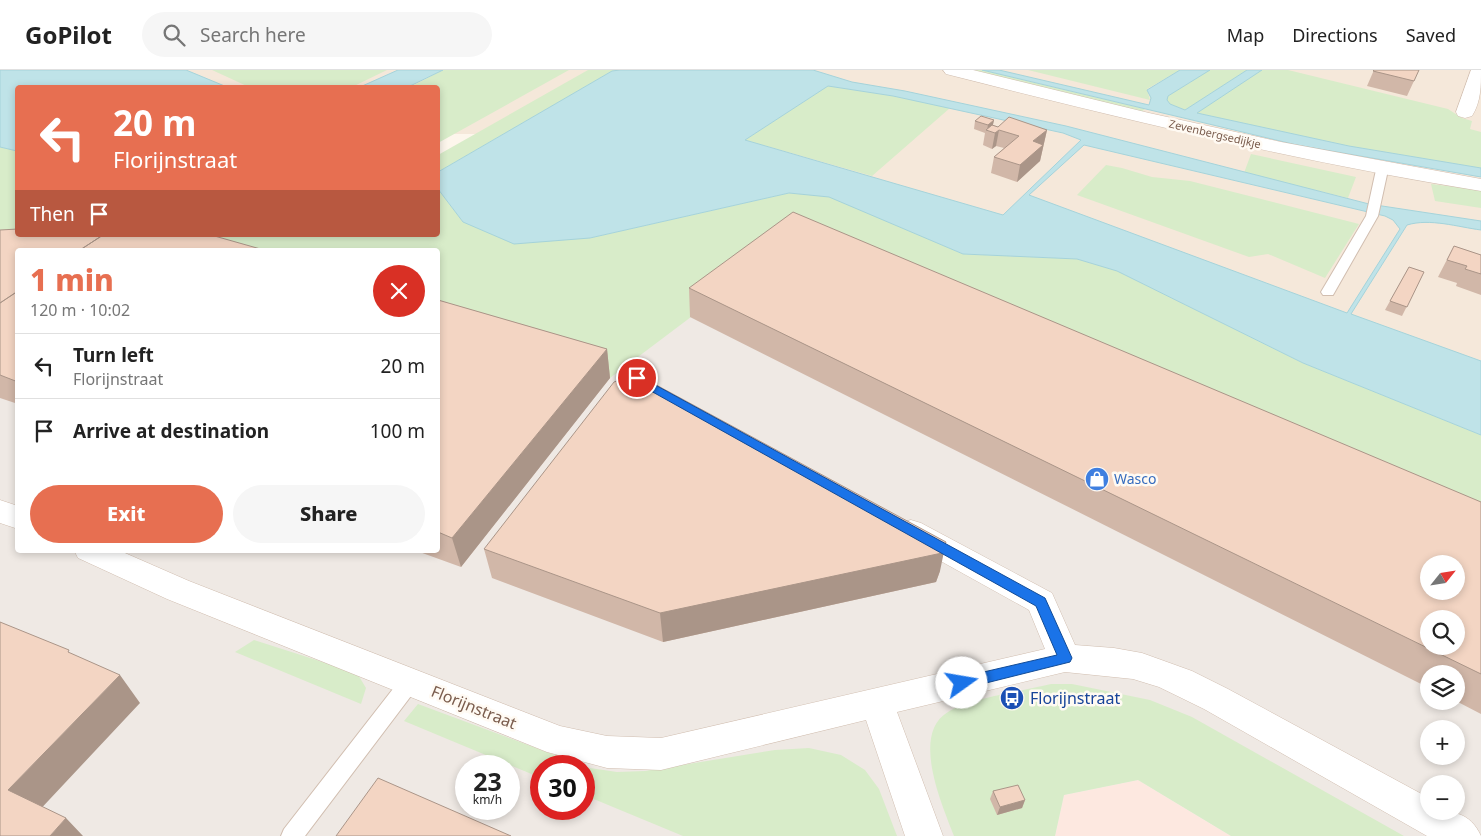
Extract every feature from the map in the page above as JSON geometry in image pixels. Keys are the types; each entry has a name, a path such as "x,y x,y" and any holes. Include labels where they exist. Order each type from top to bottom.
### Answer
{"street":[{"name":"Zevenbergsedijkje","path":"952,70 1102,108 1267,146 1382,170 1481,185"},
{"path":"1464,112 1480,70"},
{"path":"0,510 15,517"},
{"path":"886,516 1040,602 1065,658"},
{"name":"Florijnstraat","path":"96,553 178,590 559,741 606,752 661,754 1065,658 1099,659 1142,667 1177,680 1462,836"},
{"path":"877,703 924,836"}],"lane":[{"path":"1328,292 1373,210 1382,170"},
{"path":"292,836 410,682"}],"shaded area":[{"path":"30,70 1481,70 1481,411 616,134 440,134 440,85 63,85"},
{"path":"0,147 15,151 15,237 440,237 440,192 463,222 1481,435 1481,836 1231,836 1138,780 1064,795 1055,836 0,836"},
{"path":"1138,780 1231,836 1055,836 1064,795"}],"green space":[{"path":"212,70 387,70 356,85 245,85"},
{"path":"443,70 569,70 440,142 440,85 414,85"},
{"path":"588,70 620,70 612,71 440,171 440,154"},
{"path":"964,70 982,70 1145,109 1140,113"},
{"path":"1028,70 1180,70 1147,89 1150,100"},
{"path":"1194,70 1247,70 1185,110 1170,104 1167,100 1168,96 1191,82"},
{"path":"1262,70 1288,70 1448,109 1462,118 1472,121 1470,129 1481,132 1481,168 1349,146 1196,113"},
{"path":"828,86 893,96 950,108 872,176 745,140"},
{"path":"0,147 15,151 15,236 0,241"},
{"path":"1251,154 1356,177 1348,198 1244,173"},
{"path":"1106,165 1152,177 1190,181 1359,224 1325,278 1268,254 1249,257 1077,195"},
{"path":"1431,184 1481,190 1481,208 1435,201"},
{"path":"440,192 463,222 590,238 789,193 829,196 963,254 1077,259 1117,271 1303,363 1481,435 1481,541 792,241 610,378 440,325 440,248 183,248 174,237 440,237"},
{"path":"254,640 357,673 366,688 361,704 235,652"},
{"path":"1051,684 1072,684 1150,700 1192,717 1404,836 1231,836 1138,780 1064,795 1055,836 954,836 937,790 930,753 931,737 937,722 948,712 969,703"},
{"path":"418,704 555,755 530,755 530,773 520,769 520,755 486,755 404,721"},
{"path":"809,748 841,755 865,770 879,789 897,836 683,836 595,800 595,769 617,772 645,771 775,750"}],"water":[{"path":"0,70 186,70 222,85 15,85 15,151 0,147"},
{"path":"398,70 443,70 412,85 364,85"},
{"path":"813,70 852,82 905,91 1066,126 1369,204 1481,221 1481,230 1425,222 1407,225 1351,314 1481,361 1481,435 1303,363 1117,271 1077,259 963,254 829,197 789,193 590,238 514,244 463,222 440,192 440,171 612,71","holes":["828,86 893,96 1063,133 1081,140 1003,215 745,140","1084,145 1385,216 1393,220 1400,229 1347,313 1029,195"]},
{"path":"982,70 999,70 1149,105 1151,98 1147,90 1180,70 1210,70 1168,96 1167,100 1170,104 1185,110 1247,70 1262,70 1197,113 1349,146 1481,168 1481,177 1297,145"}],"building":[{"path":"1374,70 1419,70 1414,81"},
{"path":"981,116 994,120 988,125 975,121"},
{"path":"1009,117 1047,130 1033,141 1043,145 1020,165 994,157 1019,136 999,130 995,133 986,130 992,125 998,127"},
{"path":"793,212 1481,502 1481,674 1442,655 1465,655 1465,610 1420,610 1420,644 689,288"},
{"path":"15,229 15,237 100,237 83,248 15,248 15,293 0,303 0,230"},
{"path":"100,237 218,237 257,248 83,248"},
{"path":"1454,246 1481,255 1481,274 1465,269 1467,266 1447,260"},
{"path":"1409,267 1424,272 1407,307 1390,301"},
{"path":"15,293 15,381 0,375 0,303"},
{"path":"440,301 607,349 452,538 440,533"},
{"path":"636,374 946,542 942,553 660,613 484,549 614,382"},
{"path":"0,622 69,650 68,652 120,675 8,790 66,818 50,836 0,836"},
{"path":"378,778 455,812 455,820 474,820 511,836 336,836"},
{"path":"1018,785 1025,800 1000,807 993,791"}],"place":[{"name":"Wasco","path":"1097,479"},
{"name":"Florijnstraat","path":"1012,698"}],"route":[{"path":"637,378 1040,602 1065,658 962,683"}]}
